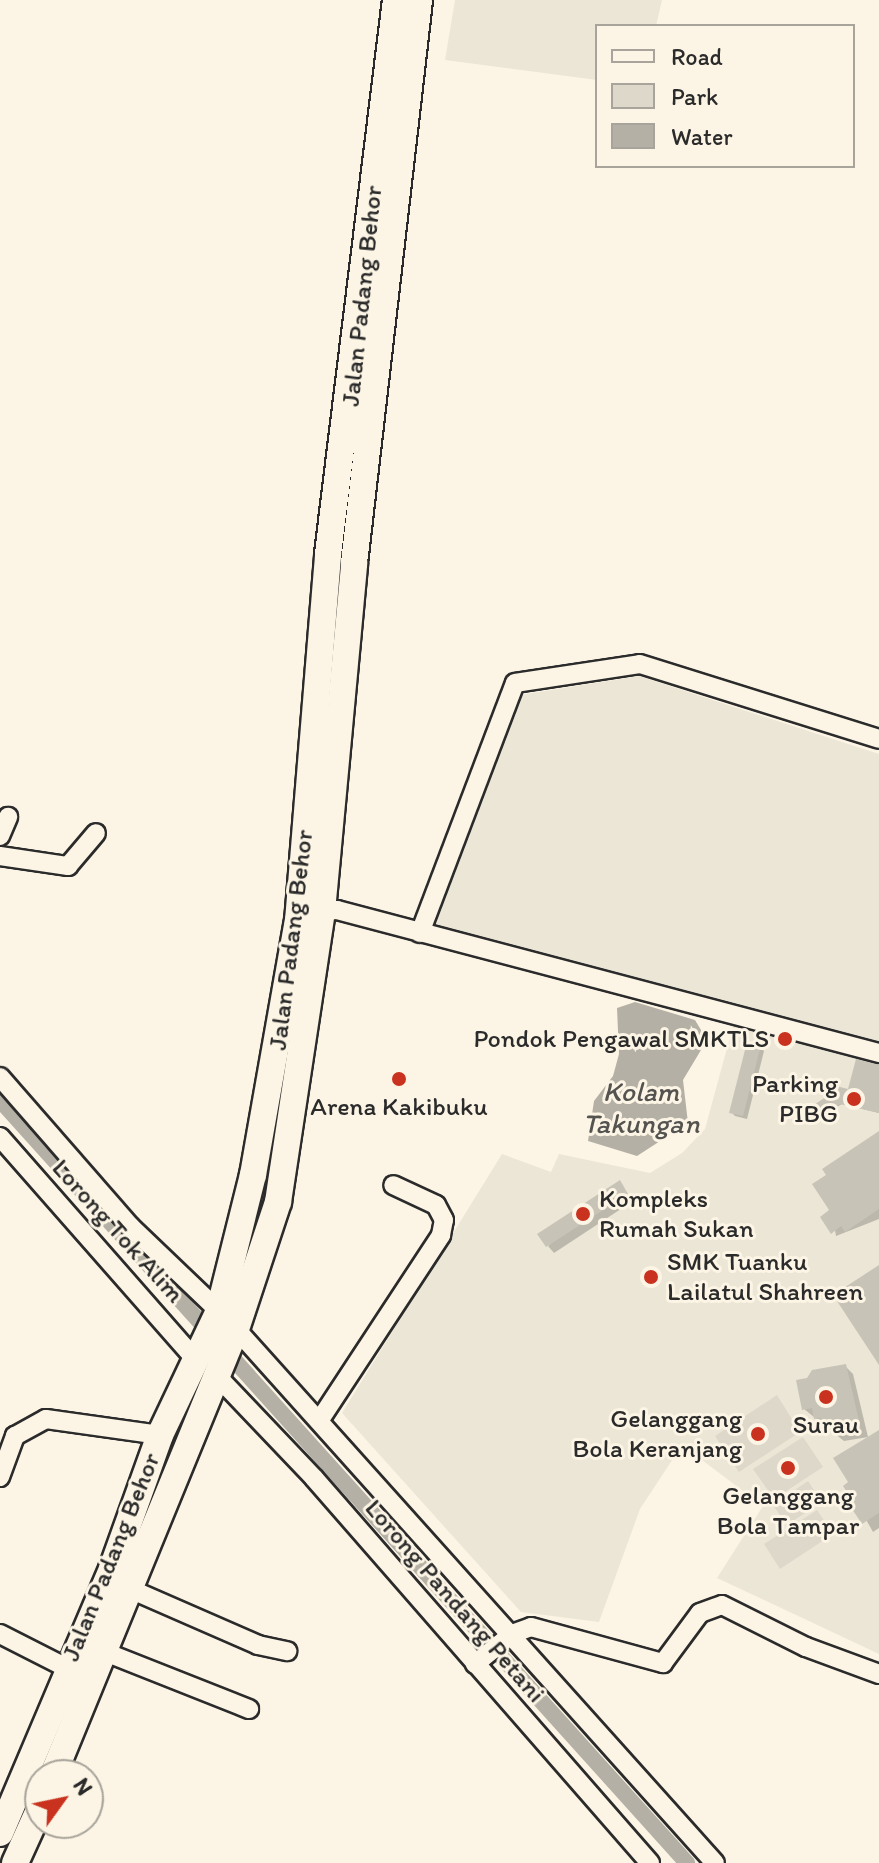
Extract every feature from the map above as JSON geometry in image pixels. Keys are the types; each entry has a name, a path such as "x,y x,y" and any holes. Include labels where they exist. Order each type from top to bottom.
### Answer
{"main road":[{"name":"Jalan Padang Behor","path":"224,1319 256,1161 298,921 328,554 396,0"},
{"name":"Jalan Padang Behor","path":"0,1833 67,1668 161,1471 207,1368 224,1319 278,1202 322,911 354,563 419,0"},
{"path":"298,921 306,913 322,911"},
{"name":"Jalan Padang Behor","path":"60,1759 130,1589 161,1471 160,1435 207,1368"},
{"path":"15,1863 26,1839"},
{"path":"37,1839 37,1863"}],"street":[{"path":"420,933 515,683 640,664 879,739"},
{"path":"0,836 8,817"},
{"path":"0,856 68,866 96,833"},
{"path":"322,911 420,933 879,1053"},
{"path":"0,1077 130,1226 321,1418 510,1636 715,1863"},
{"name":"Lorong Tok Alim","path":"0,1137 207,1368"},
{"path":"321,1418 441,1235 444,1220 436,1205 393,1185"},
{"name":"Lorong Pandang Petani","path":"207,1368 314,1478 650,1863"},
{"path":"0,1477 15,1436 46,1419 160,1435"},
{"path":"130,1589 258,1645 287,1651"},
{"path":"477,1663 510,1636 531,1627 564,1632 663,1663 700,1613 722,1605 806,1647 879,1674"},
{"path":"0,1634 67,1668"},
{"path":"105,1652 249,1709"}],"shaded area":[{"path":"455,0 662,0 656,24 595,24 595,80 445,60"},
{"name":"SMK Tuanku Lailatul Shahreen","path":"639,676 879,754 879,1654 717,1578 763,1506 682,1445 640,1509 599,1622 521,1612 342,1413 502,1154 551,1172 559,1154 650,1173 682,1153 705,1129 739,1004 432,926 520,695"}],"green space":[{"name":"Gelanggang Bola Keranjang","path":"777,1395 800,1432 739,1472 715,1436"},
{"name":"Gelanggang Bola Tampar","path":"803,1437 823,1467 774,1499 753,1469"},
{"path":"808,1481 822,1502 787,1525 773,1505"},
{"path":"817,1510 833,1534 780,1569 764,1544"}],"water":[{"name":"Kolam Takungan","path":"635,1002 695,1020 707,1040 683,1080 688,1123 637,1156 588,1141 594,1101 613,1076 619,1054 617,1008"}],"building":[{"path":"747,1042 761,1045 743,1116 729,1113"},
{"path":"856,1059 879,1065 879,1113 840,1104 816,1119 809,1108 829,1095 832,1085 848,1089"},
{"path":"879,1131 879,1209 845,1232 841,1226 831,1234 820,1217 829,1210 812,1184 826,1175 822,1169"},
{"name":"Kompleks Rumah Sukan","path":"620,1180 628,1194 546,1247 537,1234"},
{"path":"879,1265 879,1365 833,1295"},
{"name":"Surau","path":"846,1364 861,1430 833,1434 832,1425 823,1427 821,1418 814,1419 812,1408 802,1410 796,1380 807,1378 812,1370"},
{"path":"879,1430 879,1513 862,1524 848,1503 852,1500 843,1486 848,1482 833,1458"}],"waterway":[{"path":"0,1100 687,1863"}],"place":[{"name":"Pondok Pengawal SMKTLS","path":"785,1039"},
{"name":"Arena Kakibuku","path":"399,1079"},
{"name":"Parking PIBG","path":"854,1099"},
{"name":"Kompleks Rumah Sukan","path":"583,1214"},
{"name":"SMK Tuanku Lailatul Shahreen","path":"651,1277"},
{"name":"Surau","path":"826,1397"},
{"name":"Gelanggang Bola Keranjang","path":"758,1434"},
{"name":"Gelanggang Bola Tampar","path":"788,1468"}]}
